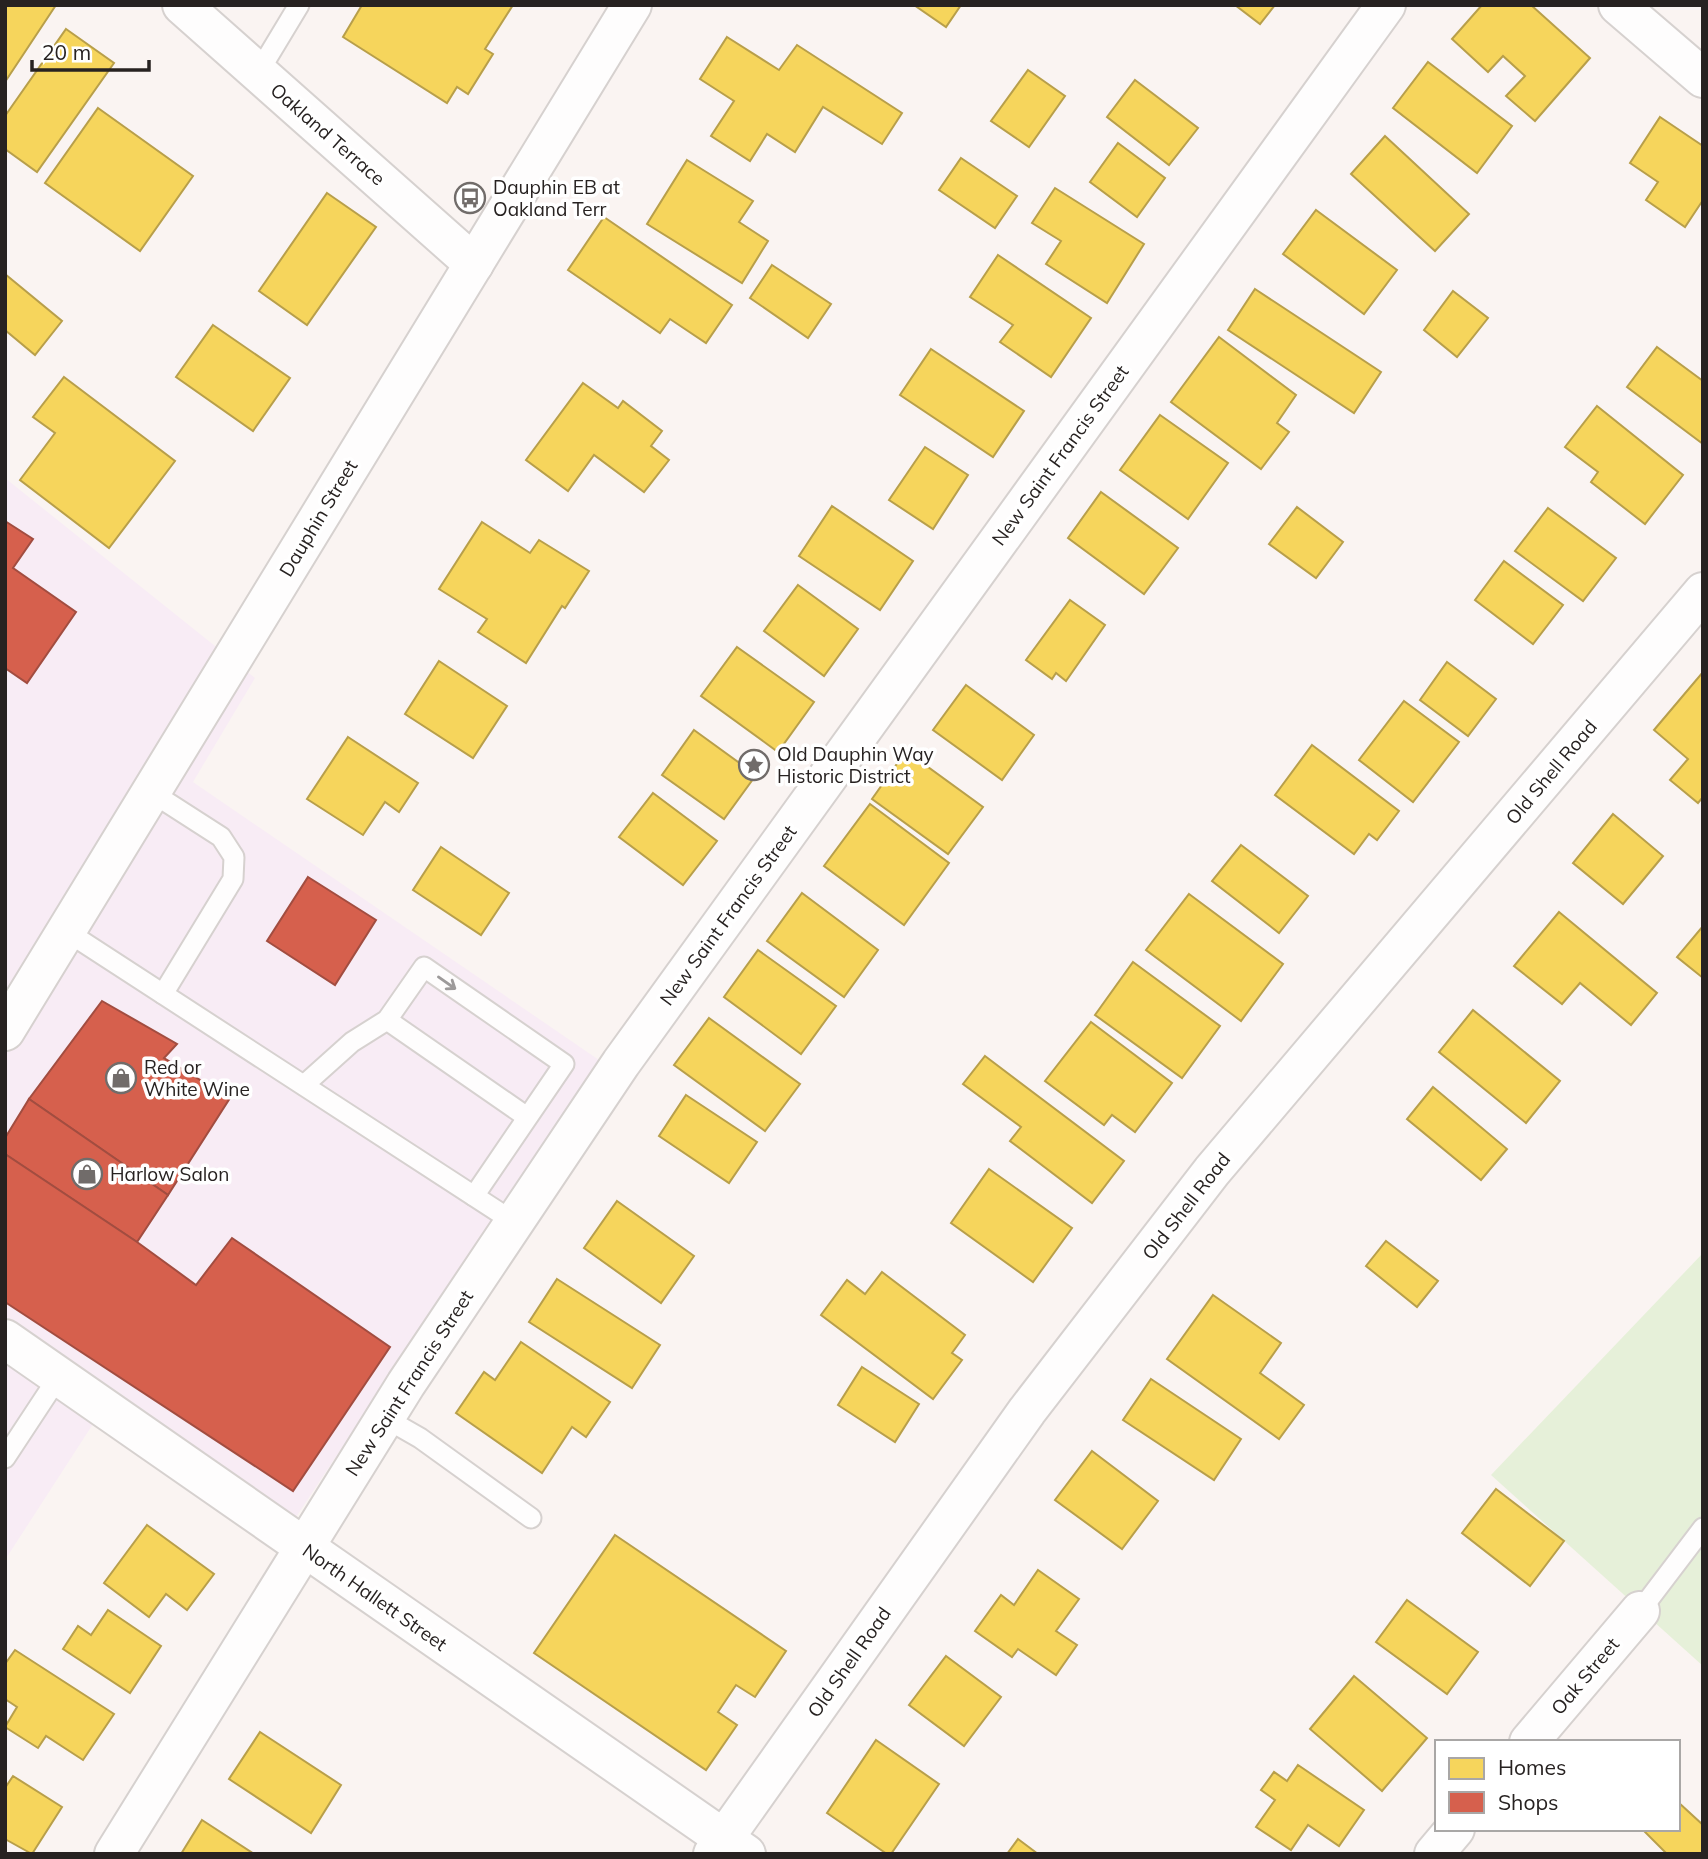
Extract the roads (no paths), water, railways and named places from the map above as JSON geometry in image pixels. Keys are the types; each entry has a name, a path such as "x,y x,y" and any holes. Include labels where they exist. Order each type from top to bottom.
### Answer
{"street":[{"name":"Oakland Terrace","path":"181,5 474,264"},
{"name":"Dauphin Street","path":"5,1031 632,5"},
{"path":"1618,5 1703,78"},
{"name":"New Saint Francis Street","path":"114,1854 385,1418 621,1063 1381,7"},
{"name":"Old Shell Road","path":"727,1849 1027,1411 1212,1171 1703,592"},
{"name":"North Hallett Street","path":"5,1339 727,1849"},
{"name":"Oak Street","path":"1531,1740 1640,1611"},
{"path":"1434,1854 1453,1831"}],"lane":[{"path":"258,73 299,5"},
{"path":"151,792 221,837 234,858 233,879 163,994"},
{"path":"66,931 514,1223"},
{"path":"304,1085 352,1042 387,1020 424,967 564,1064 474,1196"},
{"path":"387,1020 527,1117"},
{"path":"5,1458 59,1376"},
{"path":"385,1418 420,1438 531,1518"},
{"path":"1640,1611 1703,1528"}],"place":[{"name":"Dauphin EB at Oakland Terr","path":"470,198"},
{"name":"Old Dauphin Way Historic District","path":"754,765"},
{"name":"Red or White Wine","path":"121,1078"},
{"name":"Harlow Salon","path":"87,1174"}]}
